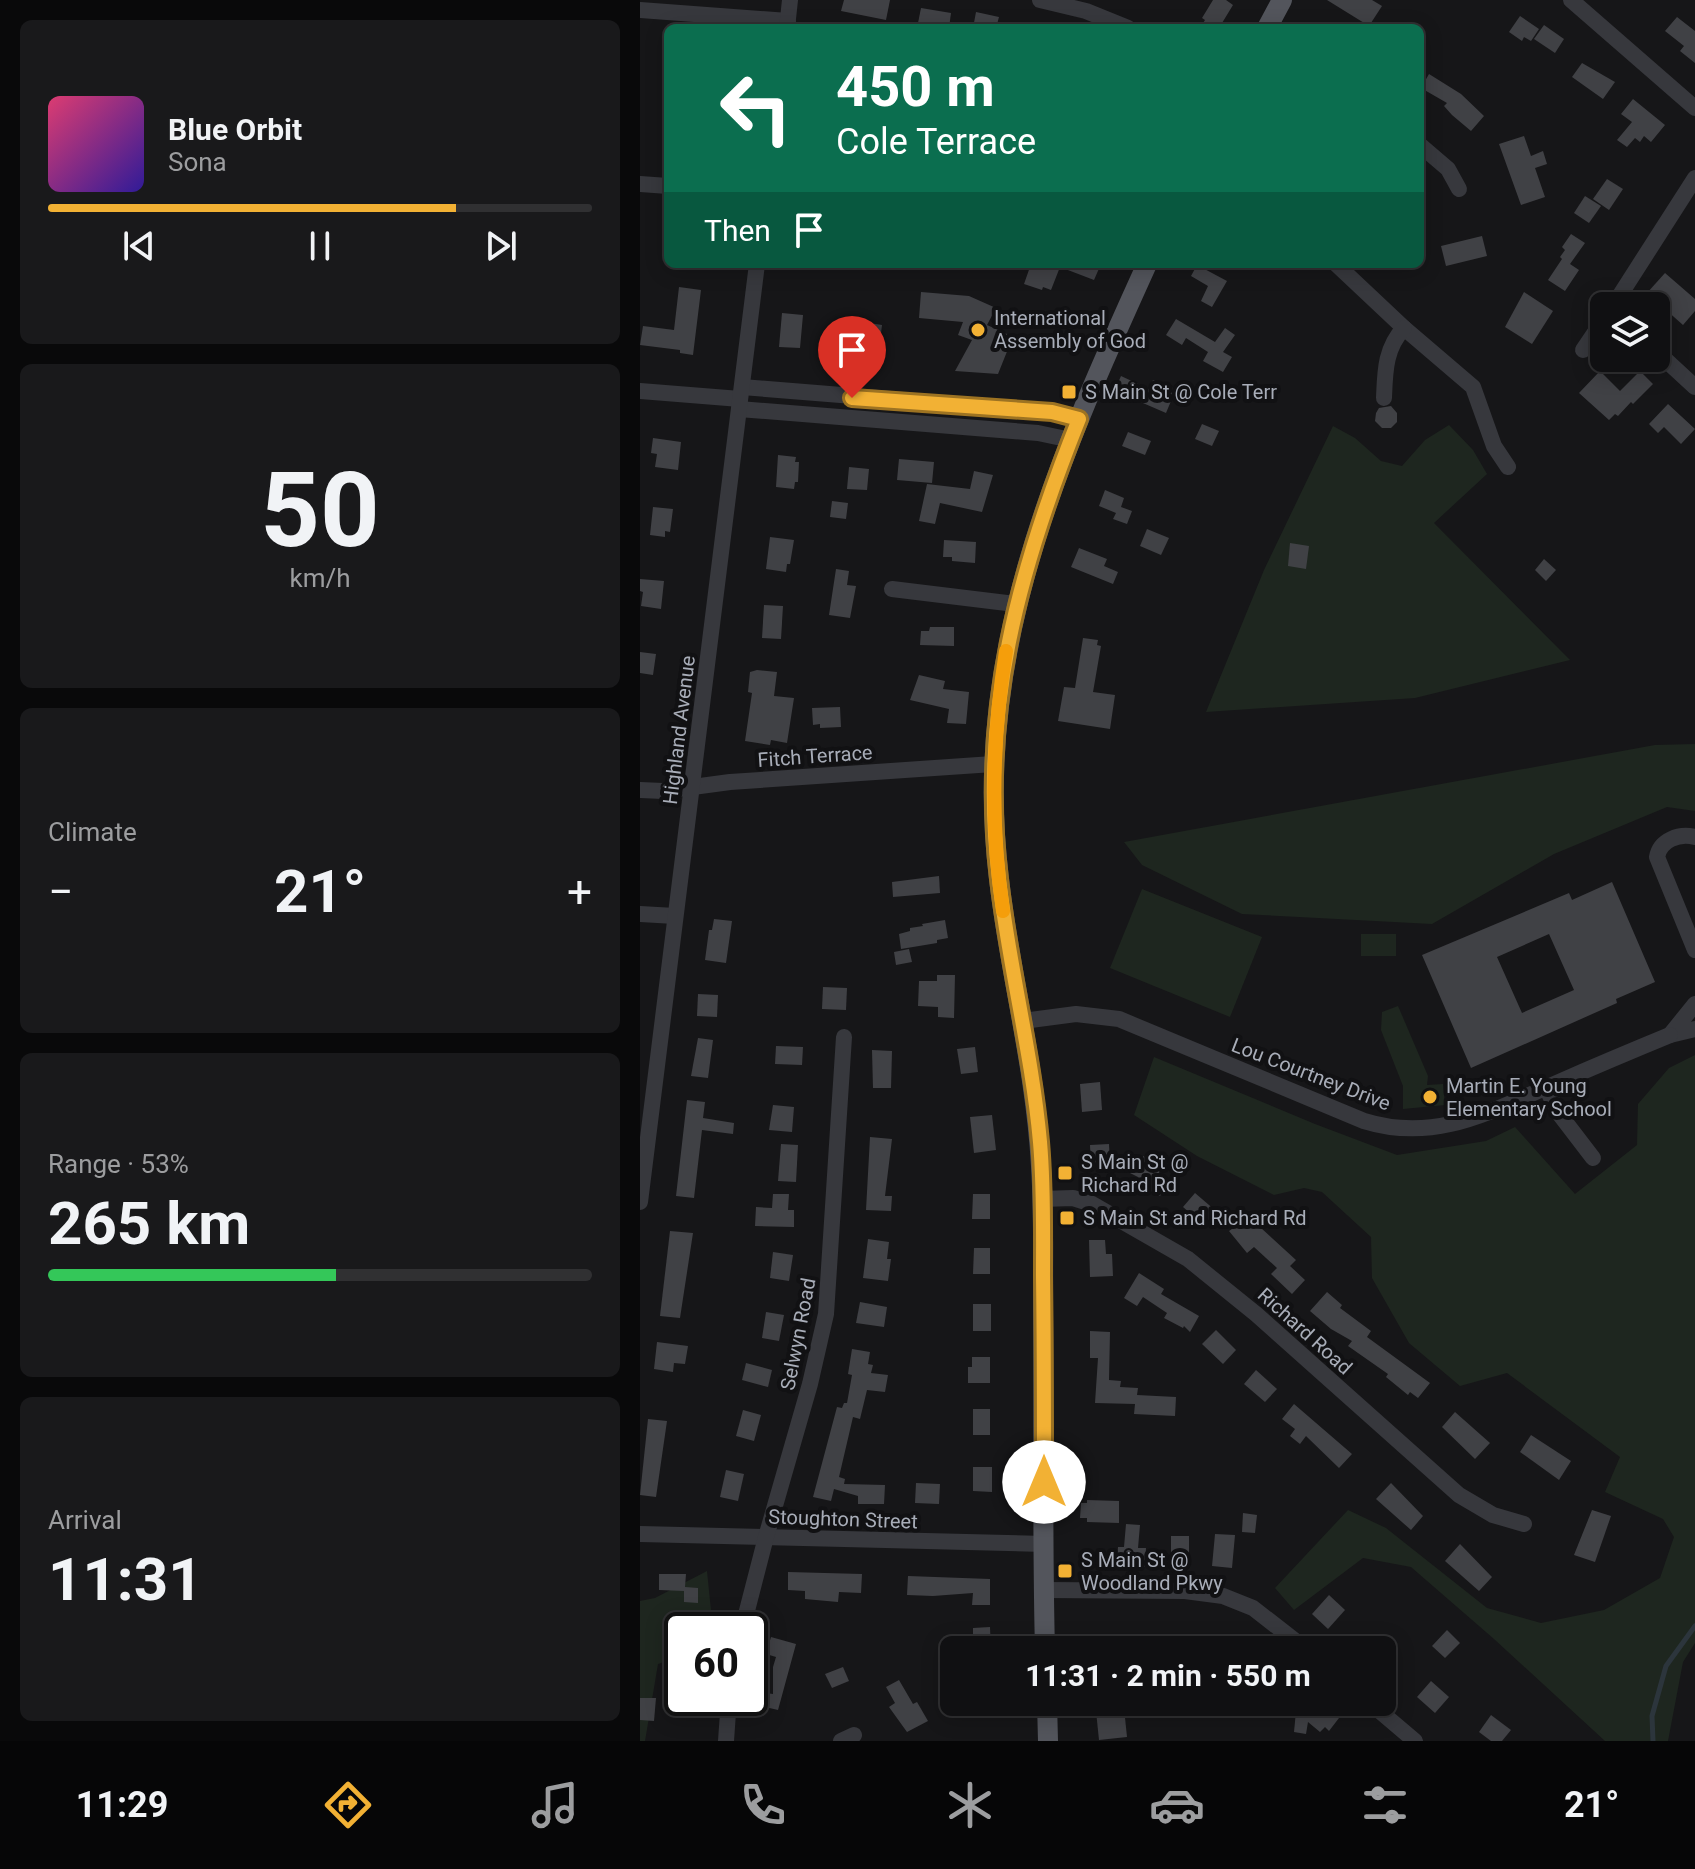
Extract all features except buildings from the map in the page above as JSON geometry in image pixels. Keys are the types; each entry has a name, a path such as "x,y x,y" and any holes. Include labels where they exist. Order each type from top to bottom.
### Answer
{"main road":[{"path":"1269,24 1282,0"},
{"path":"1045,1636 1042,1199 1038,1121 998,876 993,764 998,703 1015,604 1033,543 1079,419 1145,268"},
{"path":"1047,1716 1048,1741"}],"street":[{"path":"787,24 790,0"},
{"path":"1040,0 1086,11 1118,24"},
{"path":"1571,0 1695,108"},
{"path":"640,10 777,24"},
{"path":"1424,148 1448,169 1459,189"},
{"path":"1622,292 1695,178"},
{"path":"640,184 664,186"},
{"name":"Highland Avenue","path":"640,1202 756,268"},
{"path":"1340,268 1473,387 1494,446 1508,467"},
{"path":"1384,398 1388,353 1404,328"},
{"path":"1583,350 1590,340"},
{"path":"1670,364 1695,387"},
{"path":"640,391 1052,412 1079,419"},
{"path":"740,398 1038,433 1071,440"},
{"path":"892,589 1015,604"},
{"name":"Fitch Terrace","path":"640,790 993,764"},
{"path":"1695,837 1669,840 1661,846 1657,857 1695,950"},
{"path":"640,914 675,916"},
{"name":"Lou Courtney Drive","path":"1670,1035 1695,1004"},
{"name":"Lou Courtney Drive","path":"1023,1021 1076,1014 1119,1019 1352,1116 1391,1127 1433,1127 1473,1119 1670,1035 1695,1029"},
{"name":"Selwyn Road","path":"747,1612 810,1384 826,1314 844,1037"},
{"path":"1546,1087 1557,1111 1593,1158"},
{"name":"Richard Road","path":"1042,1199 1073,1198 1092,1204 1188,1259 1256,1314 1459,1495 1493,1515 1524,1524"},
{"name":"Stoughton Street","path":"640,1534 1045,1544"},
{"path":"1045,1590 1212,1593 1253,1608 1289,1636"},
{"path":"726,1741 728,1716"},
{"path":"1386,1716 1415,1741"}],"shaded area":[{"path":"1449,425 1473,450 1487,474 1434,523 1570,660 1415,698 1206,712 1264,570 1333,426 1355,438 1381,461 1402,466 1425,440"},
{"path":"1695,744 1695,811 1667,807 1554,854 1432,924 1242,914 1142,865 1124,842 1655,745"},
{"path":"1142,889 1262,937 1230,1017 1110,968"},
{"path":"1361,934 1396,934 1396,956 1361,956"},
{"path":"1398,1006 1428,1076 1427,1085 1443,1084 1445,1105 1403,1109 1403,1086 1381,1030 1382,1012"},
{"path":"1695,1055 1695,1643 1683,1662 1668,1741 1605,1741 1411,1567 1363,1558 1294,1610 1275,1588 1348,1510 1386,1528 1487,1608 1541,1623 1604,1610 1660,1578 1674,1537 1663,1519 1605,1492 1620,1457 1507,1373 1460,1386 1409,1343 1372,1278 1371,1237 1322,1192 1304,1188 1274,1195 1197,1156 1134,1115 1154,1057 1397,1155 1486,1141 1515,1127 1575,1194 1637,1145 1638,1104 1669,1068"},
{"path":"707,1571 711,1612 664,1612 664,1662 658,1664 645,1741 640,1741 640,1601 655,1598"}],"waterway":[{"path":"1653,1741 1652,1716 1666,1666 1695,1626"}],"slow traffic":[{"path":"1003,911 995,833 993,764 1006,651"}],"place":[{"name":"International Assembly of God","path":"978,330"},
{"name":"S Main St @ Cole Terr","path":"1069,392"},
{"name":"Martin E. Young Elementary School","path":"1430,1097"},
{"name":"S Main St @ Richard Rd","path":"1065,1173"},
{"name":"S Main St and Richard Rd","path":"1067,1218"},
{"name":"S Main St @ Woodland Pkwy","path":"1065,1571"}],"route":[{"path":"852,398 1052,412 1079,419 1045,507 1015,604 998,703 993,764 998,876 1029,1054 1040,1145 1044,1482"}]}
